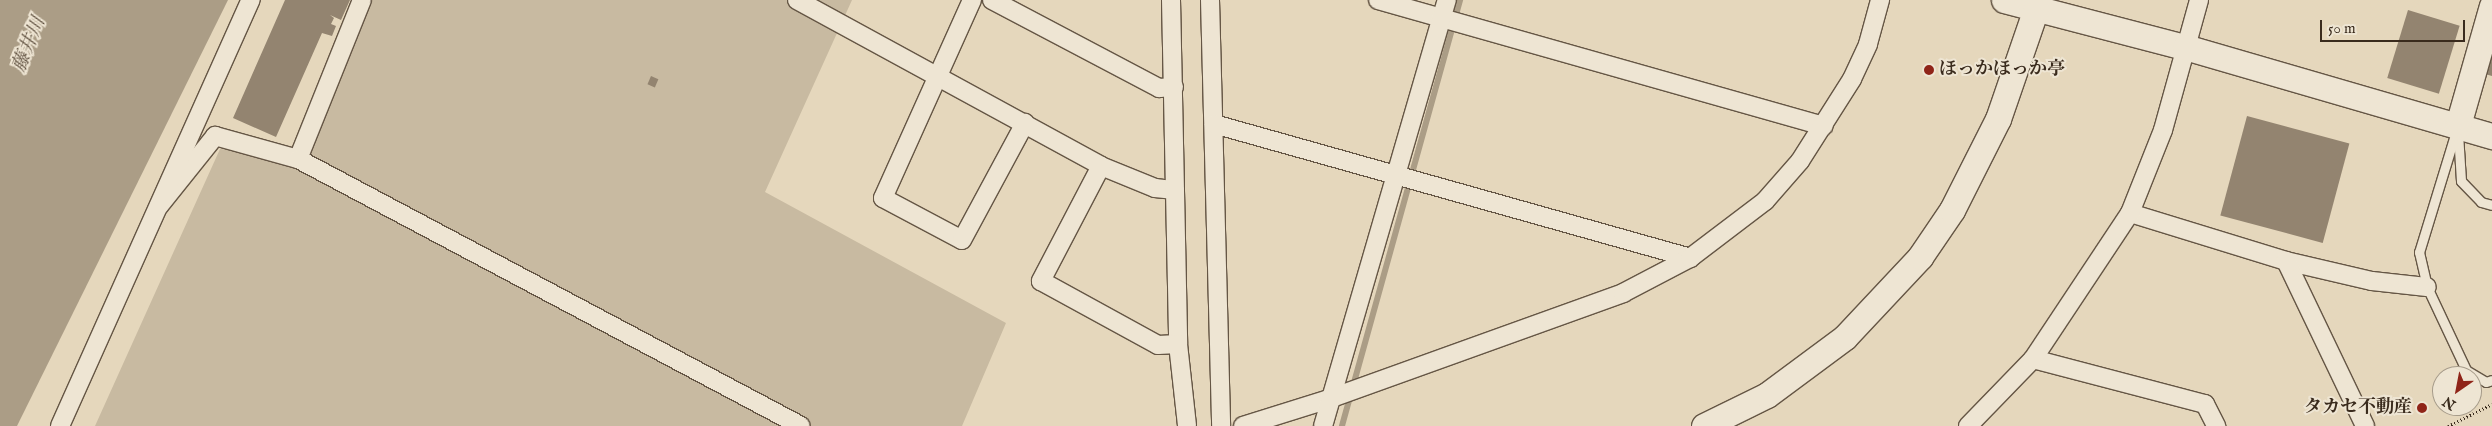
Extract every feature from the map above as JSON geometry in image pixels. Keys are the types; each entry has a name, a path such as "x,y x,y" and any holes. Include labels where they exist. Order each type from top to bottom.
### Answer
{"street":[{"path":"60,426 251,0"},
{"path":"298,159 362,0"},
{"path":"797,0 939,74 1101,166 1155,188 1175,190"},
{"path":"972,0 883,198 962,240 1024,123"},
{"path":"992,0 1158,88 1174,86"},
{"path":"1171,0 1178,344 1187,426"},
{"path":"1210,0 1221,426"},
{"path":"1378,0 1824,126"},
{"path":"1322,426 1336,397 1405,177 1451,20 1447,0"},
{"path":"1243,426 1336,397 1623,293 1690,258 1765,202 1824,126 1868,44 1880,0"},
{"path":"2004,0 2038,5 2492,136"},
{"path":"1968,426 2033,359 2130,213 2163,130 2199,0"},
{"path":"1704,426 1767,395 1846,337 1920,257 1952,210 1998,120 2038,5"},
{"path":"2458,125 2492,6"},
{"path":"1214,124 1690,258"},
{"path":"160,206 215,136 298,159 801,426"},
{"path":"1101,166 1041,281 1158,344 1178,344"},
{"path":"2130,213 2286,261 2372,281 2427,287"},
{"path":"2286,261 2365,426"},
{"path":"2033,359 2205,404 2216,426"}],"lane":[{"path":"2458,125 2461,181 2480,202 2492,205"},
{"path":"2458,125 2419,252 2427,287 2466,370 2486,382 2492,380"}],"path":[{"path":"2448,426 2492,404"}],"shaded area":[{"path":"371,0 852,0 765,192 1006,323 962,426 95,426 220,149 258,152 298,165"}],"water":[{"name":"藤井川","path":"0,0 228,0 17,426 0,426"}],"building":[{"path":"285,0 350,0 341,20 330,15 334,18 331,24 336,26 332,36 322,33 276,137 233,118"},
{"path":"2408,10 2460,26 2439,94 2387,78"},
{"path":"2492,54 2492,76 2485,74"},
{"path":"651,76 658,79 655,87 647,84"},
{"path":"2247,116 2349,143 2323,243 2220,215"}],"waterway":[{"path":"1342,426 1460,0"}],"place":[{"name":"ほっかほっか亭","path":"1929,70"},
{"name":"タカセ不動産","path":"2422,408"}]}
